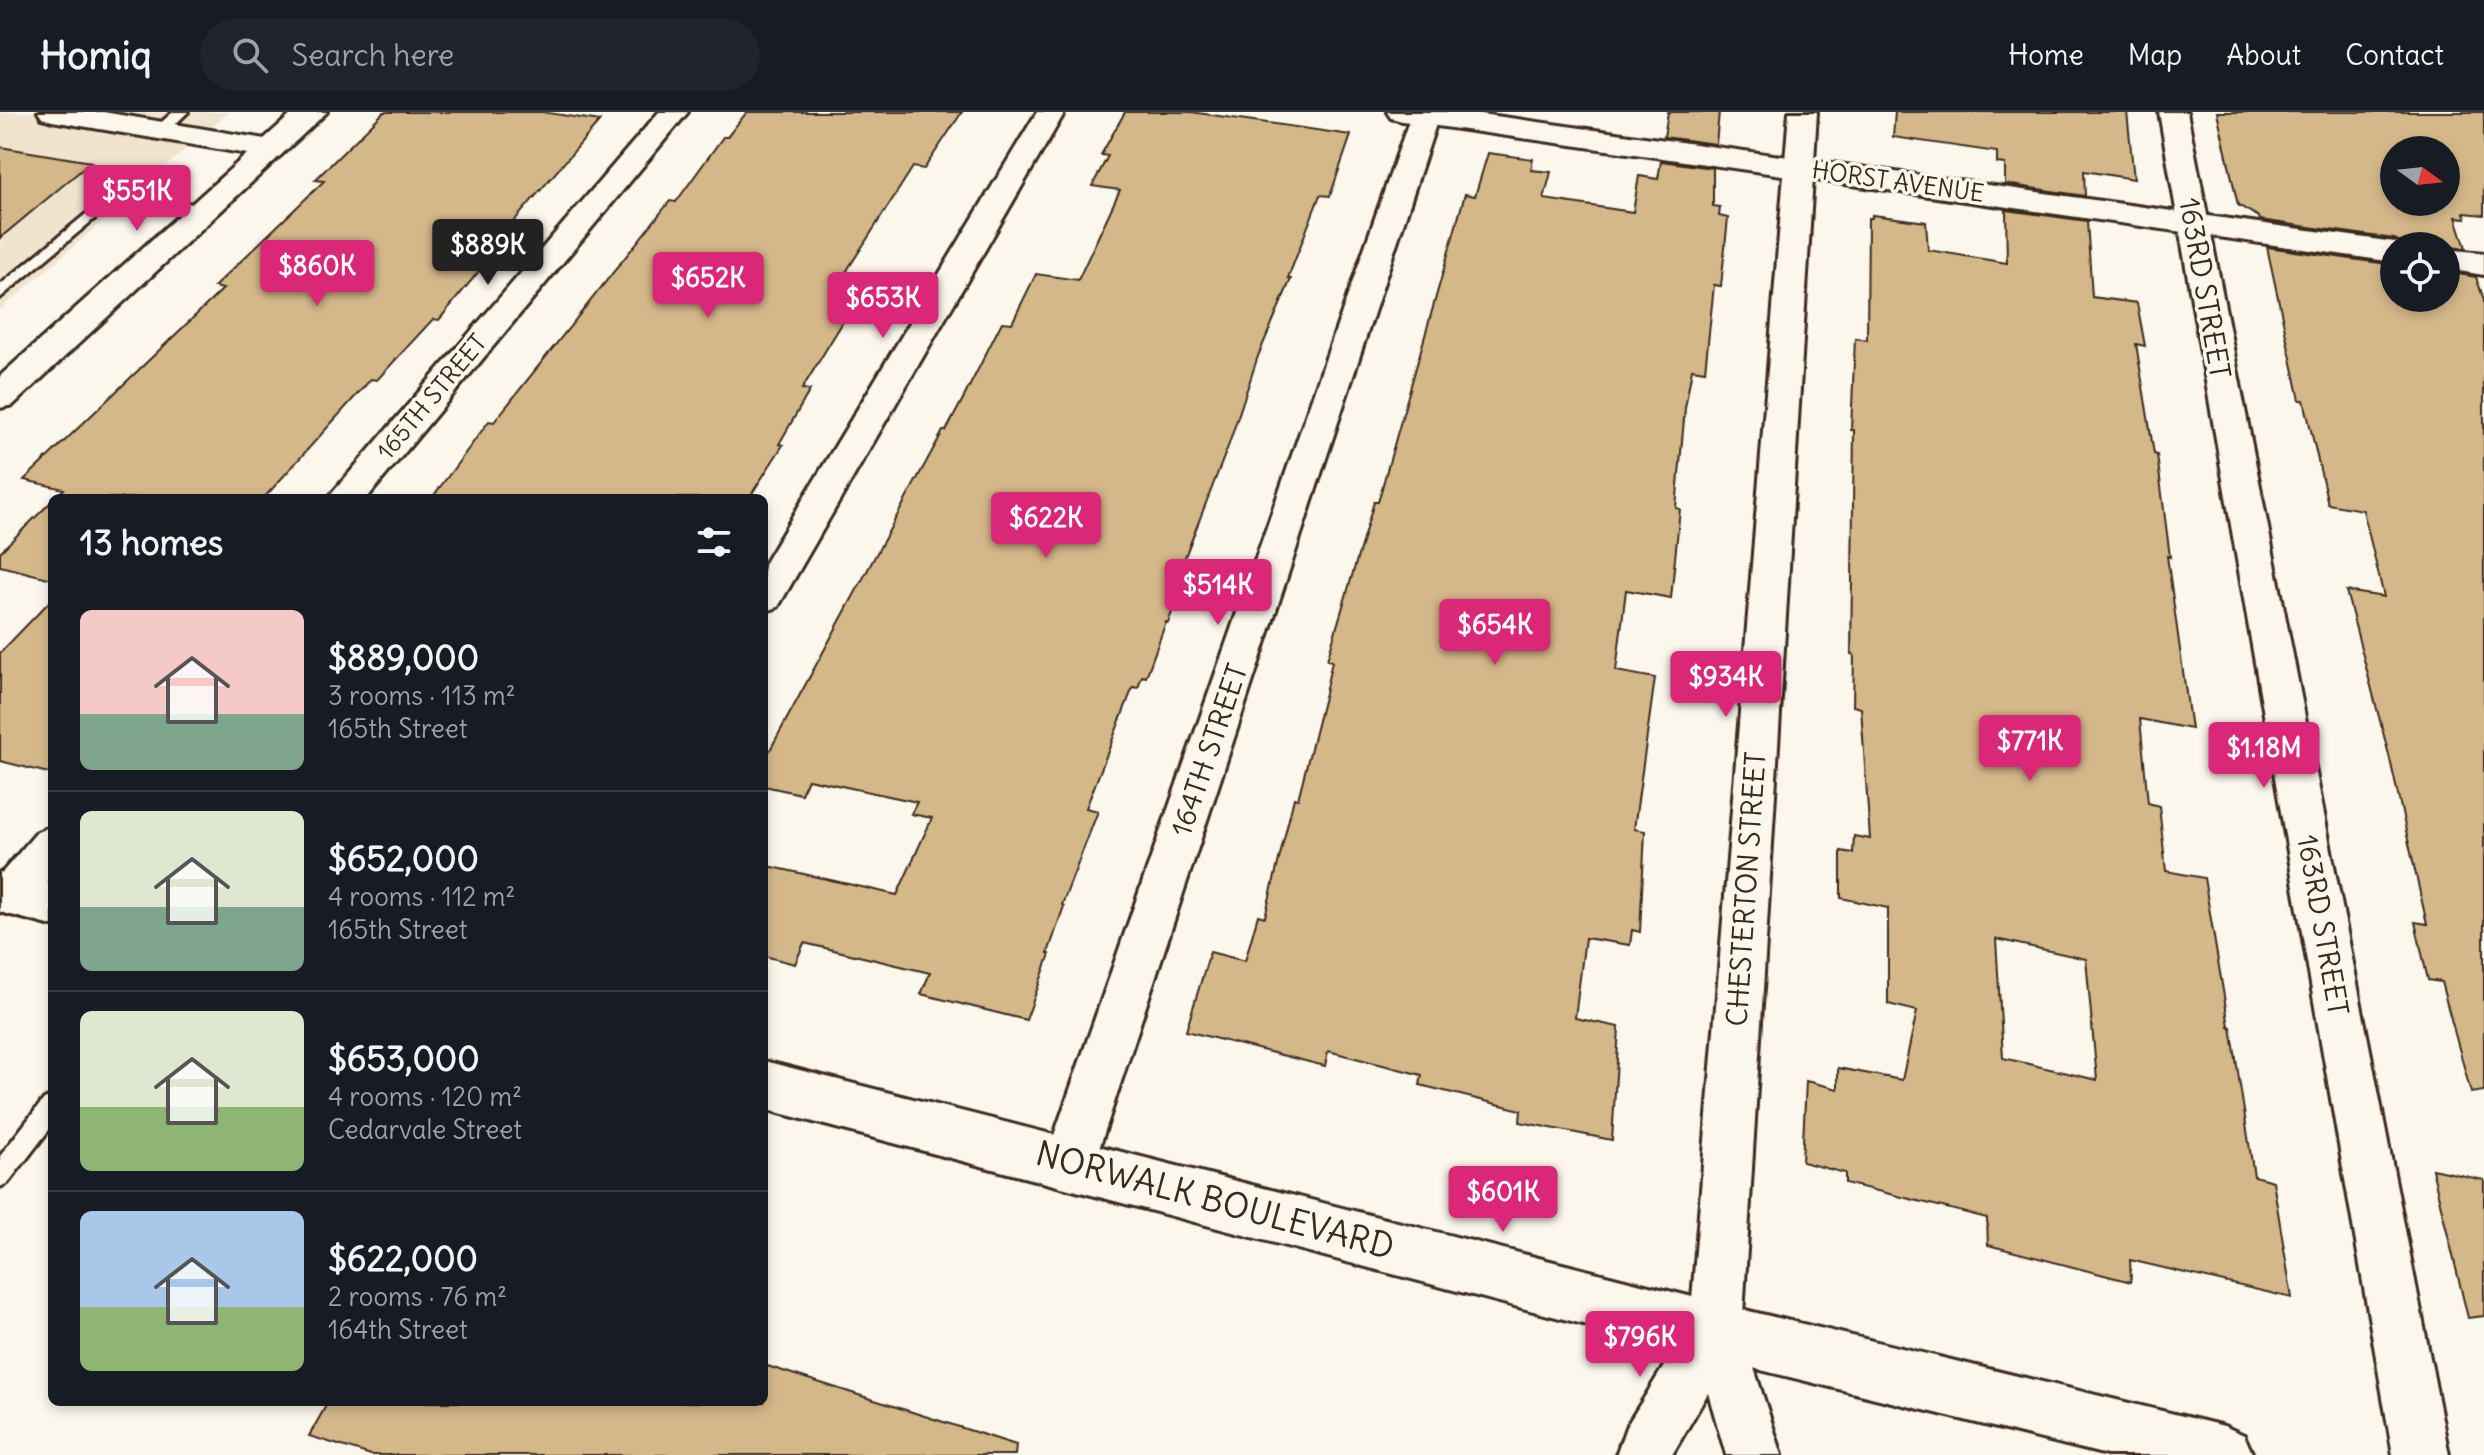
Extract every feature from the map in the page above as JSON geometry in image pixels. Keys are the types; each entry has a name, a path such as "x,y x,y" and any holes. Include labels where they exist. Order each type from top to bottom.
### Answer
{"street":[{"path":"52,112 171,121 271,149"},
{"path":"0,396 312,112"},
{"name":"165TH STREET","path":"349,494 674,112"},
{"path":"768,590 1051,112"},
{"name":"CHESTERTON STREET","path":"1716,1331 1803,112"},
{"name":"163RD STREET","path":"2173,112 2421,1455"},
{"name":"HORST AVENUE","path":"1418,113 2380,250"},
{"name":"164TH STREET","path":"1070,1161 1418,113"},
{"path":"2460,261 2484,264"},
{"path":"21,898 48,852"},
{"name":"NORWALK BOULEVARD","path":"768,1086 1070,1161 1716,1331 2224,1455"},
{"path":"1644,1455 1645,1446 1716,1331"},
{"path":"1716,1331 1754,1455"}],"lane":[{"path":"0,293 115,194 204,210"},
{"path":"0,1175 48,1112"}],"shaded area":[{"path":"0,112 229,112 0,310"}],"building":[{"path":"384,112 542,112 600,121 496,242 502,243 439,320 433,319 377,380 371,379 268,494 59,494 64,489 24,480 223,289 214,287 324,181 315,180"},
{"path":"747,112 962,112 924,169 913,167 846,272 871,276 802,389 810,390 779,444 783,445 752,494 435,494 489,421 494,422 670,201 676,202 723,137 727,137"},
{"path":"1125,112 1191,112 1351,135 1330,196 1320,195 1288,278 1291,279 1258,356 1229,444 1183,562 1190,564 1168,623 1146,677 1142,676 1138,688 1133,687 1086,808 1098,811 1062,905 1050,954 1026,1020 921,994 930,973 804,943 795,964 768,957 768,866 897,895 932,818 911,814 917,802 808,779 801,794 768,787 768,754 943,431 946,431 1002,322 1012,323 1036,274 1078,280 1120,190 1092,186 1108,156 1101,155"},
{"path":"1668,112 1719,112 1716,144 1664,137"},
{"path":"1895,112 2127,112 2134,179 2084,171 2085,196 2005,184 2005,164 1997,163 1997,152 1893,137"},
{"path":"2217,112 2484,112 2484,215 2464,213 2466,218 2456,217 2466,248 2460,248 2460,232 2380,232 2380,237 2260,220 2238,205"},
{"path":"0,147 91,162 0,238"},
{"path":"1488,153 1533,159 1531,170 1551,172 1544,199 1633,212 1639,176 1658,179 1661,161 1713,168 1713,206 1720,207 1719,216 1728,218 1721,286 1714,285 1705,371 1692,369 1685,408 1676,508 1680,509 1671,598 1626,590 1616,671 1655,678 1634,829 1645,831 1640,932 1632,930 1630,945 1585,938 1575,1018 1619,1027 1612,1140 1520,1122 1521,1110 1420,1085 1422,1075 1328,1051 1325,1066 1186,1031 1210,952 1245,961 1258,915 1265,917 1294,798 1298,799 1325,693 1332,661 1327,660 1374,502 1378,502 1465,194 1475,196"},
{"path":"2006,210 2087,221 2092,297 2137,303 2145,346 2136,344 2154,454 2157,455 2170,557 2167,556 2191,729 2140,719 2148,803 2159,806 2166,871 2204,878 2254,1176 2273,1181 2292,1298 2130,1260 2131,1282 1988,1245 1987,1218 1845,1183 1845,1173 1802,1162 1806,1081 1838,1089 1838,1068 1902,1080 1917,1011 1888,1004 1888,908 1841,898 1841,851 1853,853 1854,836 1870,839 1861,708 1853,706 1854,655 1851,654 1854,430 1851,430 1855,338 1867,340 1868,218 1872,215 1926,222 1928,250 2007,263","holes":["1996,939 2086,959 2097,1080 2003,1058"]},
{"path":"2267,247 2380,263 2380,312 2460,312 2460,274 2476,277 2484,300 2484,1091 2471,1093 2441,982 2428,980 2415,922 2427,924 2389,755 2346,591 2384,597 2363,510 2328,504 2304,400 2300,400"},
{"path":"48,505 48,578 0,566 0,552"},
{"path":"48,603 48,773 0,761 0,653"},
{"path":"2432,1169 2484,1180 2484,1316 2468,1318"},
{"path":"768,1366 1016,1445 1015,1455 371,1455 309,1436 326,1406 768,1406"}]}
